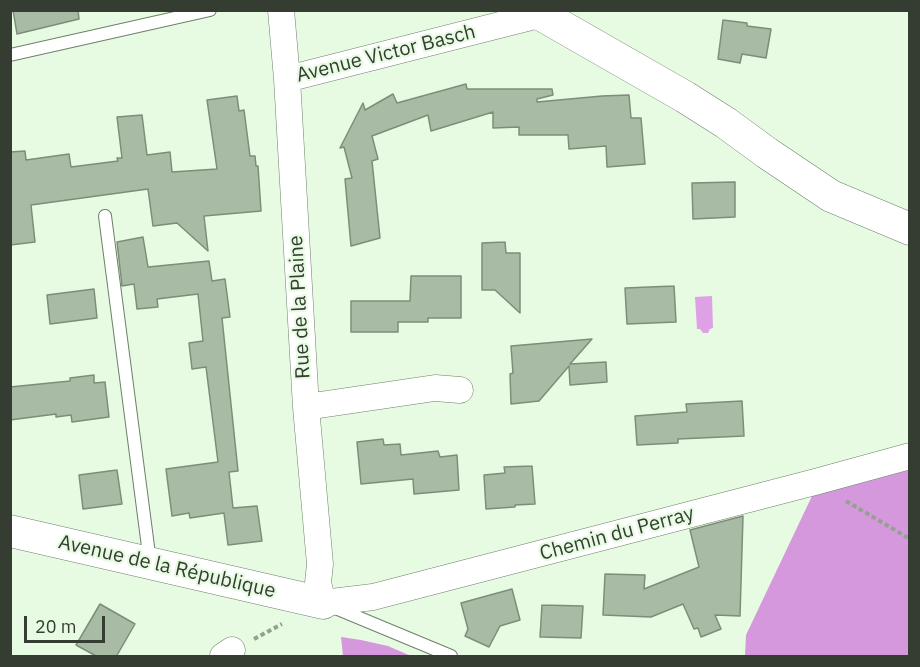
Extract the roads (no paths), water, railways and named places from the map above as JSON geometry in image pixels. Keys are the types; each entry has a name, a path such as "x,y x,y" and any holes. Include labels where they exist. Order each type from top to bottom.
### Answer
{"street":[{"name":"Rue de la Plaine","path":"281,10 306,407 320,564 318,583 323,603"},
{"name":"Avenue Victor Basch","path":"286,79 544,12"},
{"path":"544,12 718,118 831,196 909,229"},
{"path":"306,407 435,388 460,390"},
{"name":"Chemin du Perray","path":"323,603 373,597 909,456"},
{"name":"Avenue de la République","path":"10,531 323,603"}],"lane":[{"path":"10,55 210,10"},
{"path":"105,216 150,563"},
{"path":"323,603 451,657"}]}
